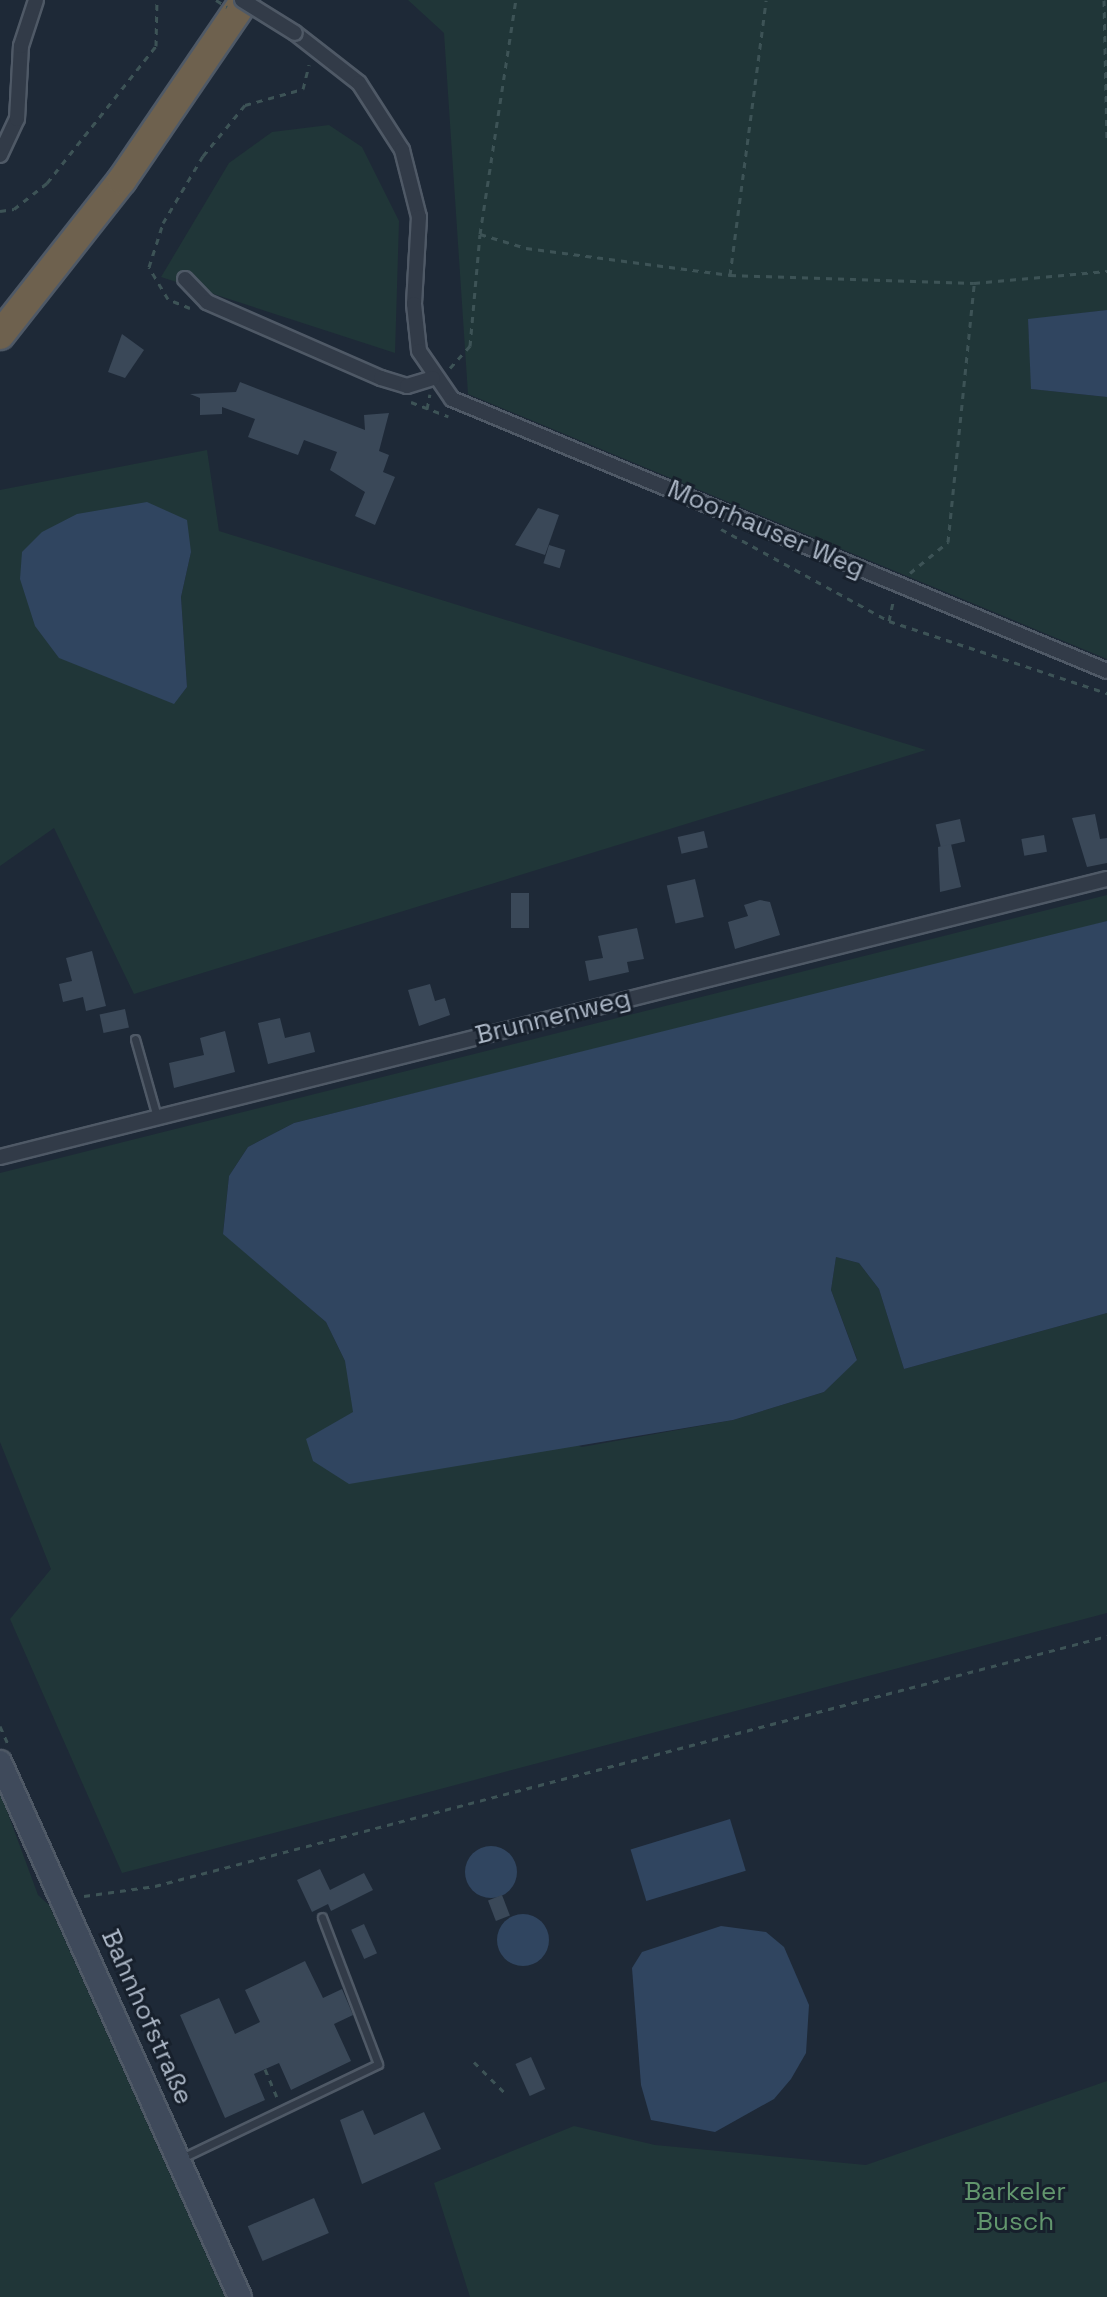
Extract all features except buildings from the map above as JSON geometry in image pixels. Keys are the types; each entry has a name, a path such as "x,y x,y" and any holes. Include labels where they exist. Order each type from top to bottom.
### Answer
{"highway":[{"path":"0,335 122,180 244,0"}],"street":[{"path":"0,155 17,119 21,46 36,0"},
{"name":"Moorhauser Weg","path":"244,0 295,33 359,83 402,150 419,217 415,331 433,378 469,409 1107,671"},
{"path":"185,279 207,302 381,378 407,386 433,378"},
{"name":"Brunnenweg","path":"0,1157 1107,879"},
{"name":"Bahnhofstraße","path":"0,1762 240,2297"}],"lane":[{"path":"135,1039 157,1117"},
{"path":"180,2159 284,2112 378,2064 322,1917"}],"path":[{"path":"0,211 14,209 47,183 156,46 157,0"},
{"path":"433,378 460,363 470,346 480,234 516,0"},
{"path":"730,275 766,0"},
{"path":"1104,0 1107,141"},
{"path":"168,299 149,267 163,223 203,156 245,105 303,89 311,75 308,57"},
{"path":"480,234 526,248 730,275 974,283 1107,271"},
{"path":"889,621 896,584 948,542 974,283"},
{"path":"712,522 889,621 1107,693"},
{"path":"64,1899 155,1886 1107,1636"},
{"path":"474,2062 507,2095"},
{"path":"265,2069 284,2112"}],"green space":[{"path":"408,0 1107,0 1107,310 1028,320 1032,389 1107,397 1107,659 468,394 444,33"},
{"path":"329,125 362,147 399,221 395,353 161,277 229,163 272,132"},
{"path":"207,450 219,531 926,750 134,994 54,828 0,866 0,490","holes":["191,552 181,597 187,687 174,703 138,686"]},
{"path":"1107,895 1107,921 1069,932 294,1123 248,1147 229,1176 223,1233 326,1322 345,1361 582,1447 733,1420 824,1392 857,1359 831,1290 836,1257 859,1263 879,1289 904,1369 1107,1313 1107,1613 122,1873 10,1619 51,1569 0,1442 0,1173"},
{"path":"0,1792 38,1895 49,1905 225,2297 0,2297"},
{"name":"Barkeler Busch","path":"1107,2081 1107,2297 470,2297 434,2183 574,2126 655,2145 866,2165"}],"water":[{"path":"1107,310 1107,397 1031,389 1028,319"},
{"path":"147,502 187,520 191,552 181,597 187,687 174,704 59,658 35,626 20,579 22,552 42,532 77,514"},
{"path":"1107,921 1107,1313 904,1369 879,1289 859,1263 836,1257 831,1290 857,1360 824,1392 733,1420 349,1484 313,1461 306,1439 353,1412 345,1361 326,1322 223,1234 229,1176 248,1147 294,1123"},
{"path":"730,1819 746,1871 646,1901 631,1849"},
{"path":"491,1846 509,1854 517,1872 509,1890 491,1898 473,1890 465,1872 473,1854"},
{"path":"523,1914 541,1922 549,1940 541,1958 523,1966 505,1958 497,1940 505,1922"},
{"path":"721,1926 766,1932 784,1947 809,2005 806,2053 791,2079 774,2099 715,2132 651,2120 641,2085 632,1968 642,1952"}]}
